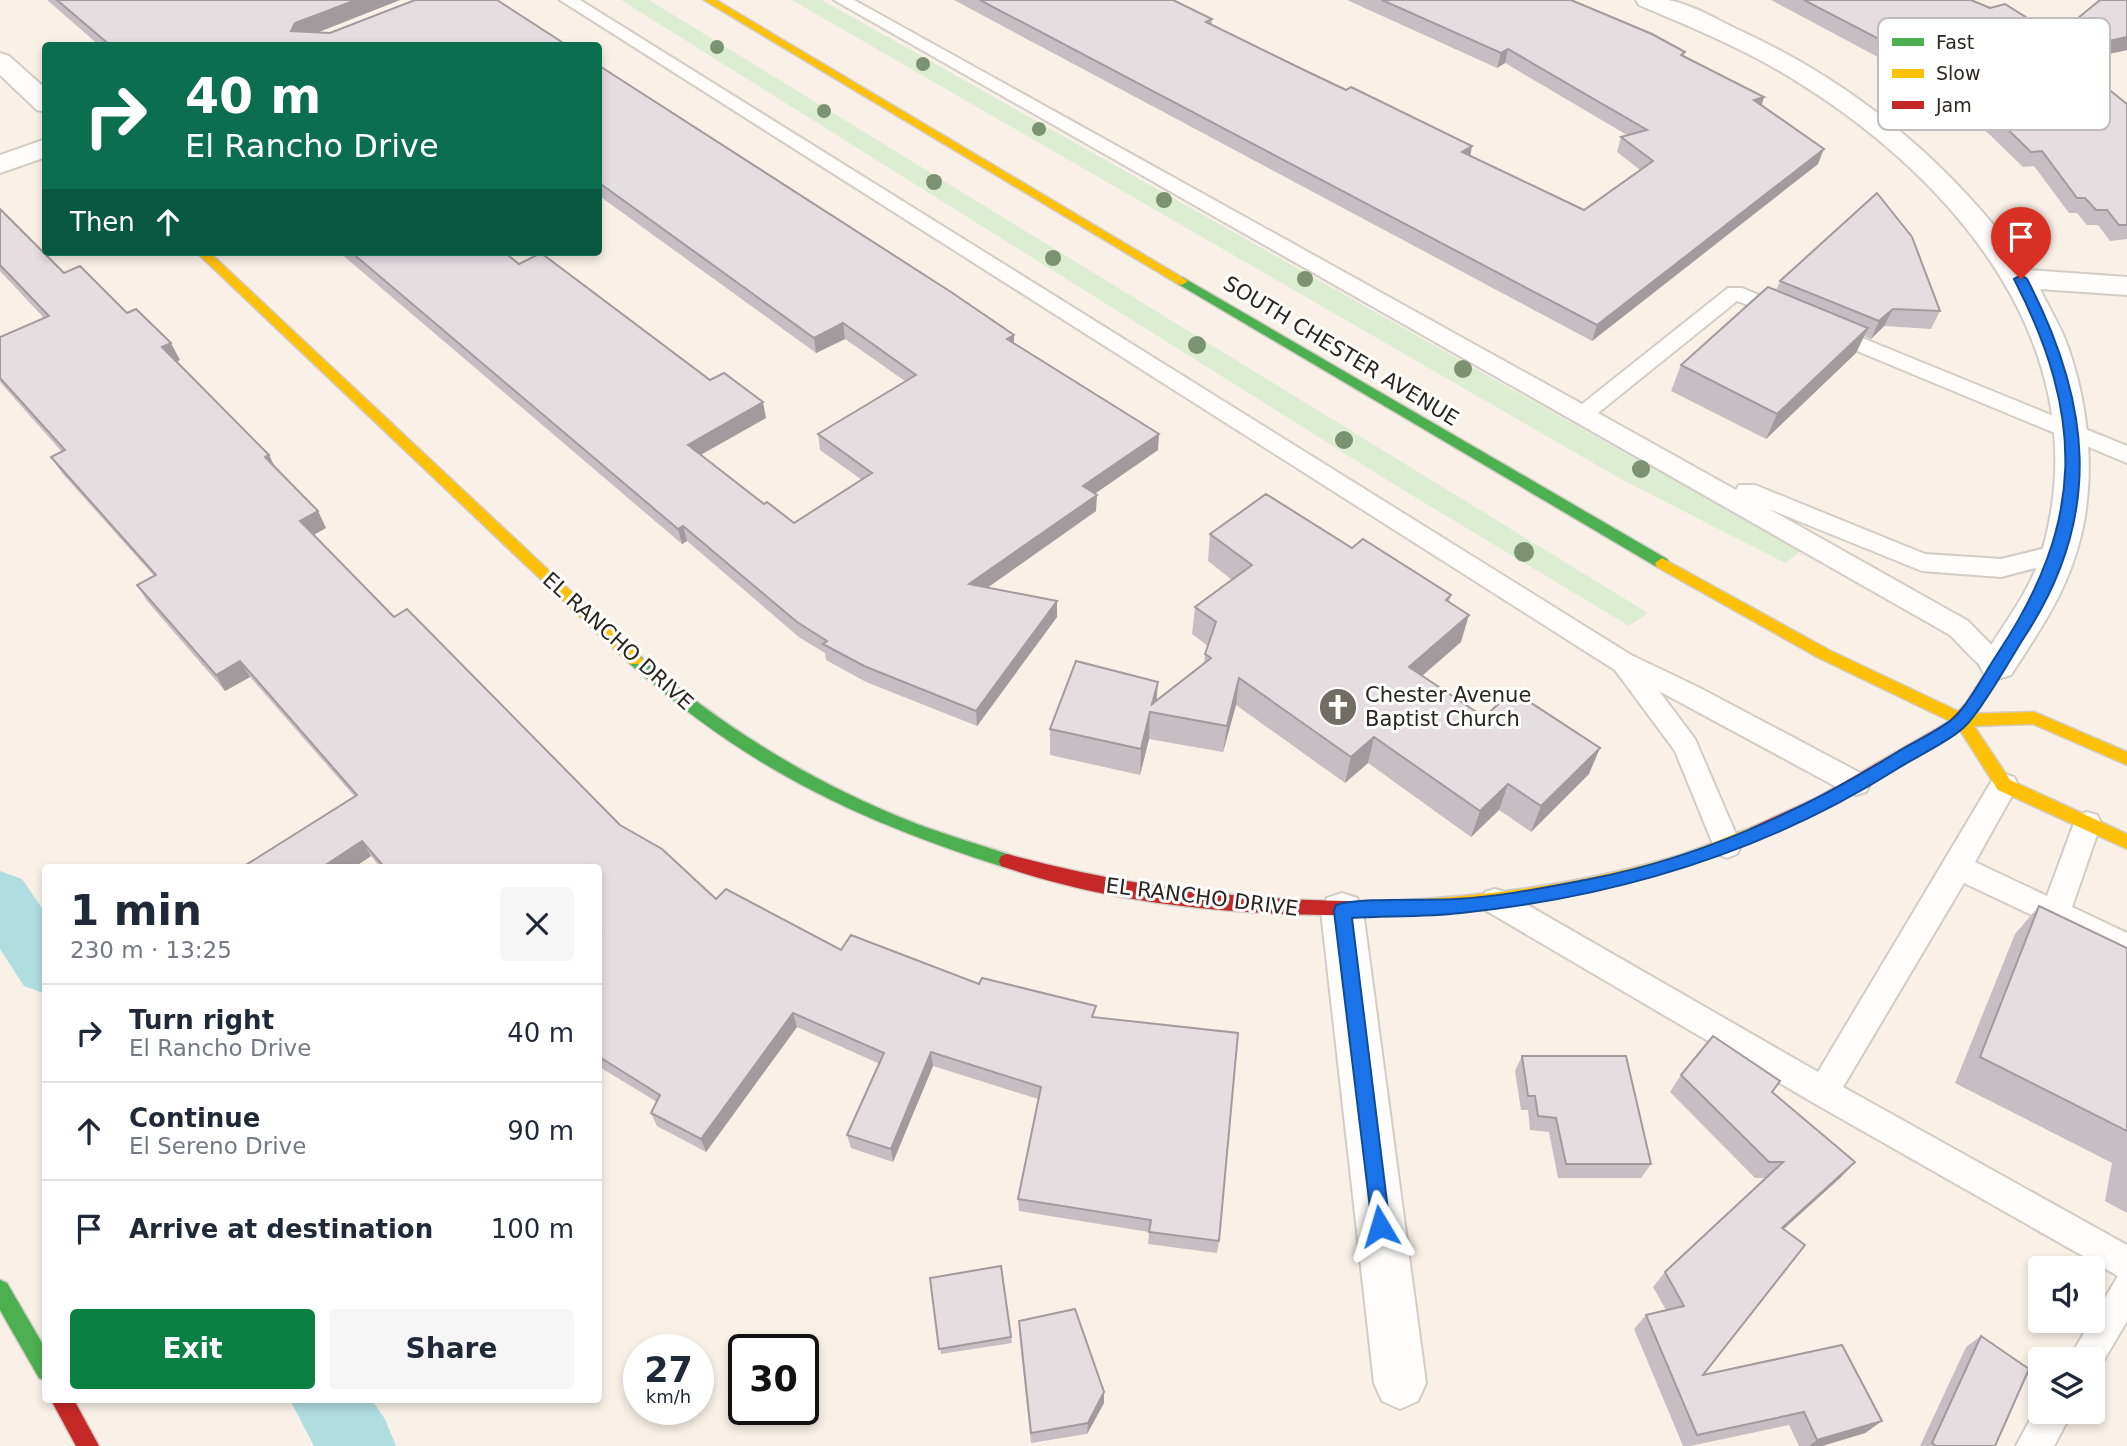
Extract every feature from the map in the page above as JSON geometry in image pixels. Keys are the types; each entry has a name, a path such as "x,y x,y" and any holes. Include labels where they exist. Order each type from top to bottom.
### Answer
{"street":[{"name":"SOUTH CHESTER AVENUE","path":"709,0 1597,527 1824,654 1962,720 2034,718 2127,759"},
{"path":"1648,0 1761,51 1823,86 1878,124"},
{"path":"0,61 42,100"},
{"path":"1885,130 1924,163 1971,211 2021,279 2045,325 2063,377 2073,433 2072,489 2059,554 2034,610 1962,720 2004,785 2127,842"},
{"path":"0,165 42,149"},
{"name":"EL RANCHO DRIVE","path":"206,256 664,688 755,752 824,792 931,838 1031,870 1138,893 1268,908 1342,911 1459,906 1587,887 1685,862 1788,822 1962,720"},
{"path":"2021,279 2127,286"},
{"path":"1342,911 1399,1383"},
{"path":"1,1293 42,1364"},
{"path":"64,1403 88,1446"}],"lane":[{"path":"568,0 1622,662 1691,695 1856,784"},
{"path":"842,0 1656,454 1959,628 1998,664"},
{"path":"1583,414 1735,292 2127,455"},
{"path":"1656,454 1922,562 2001,568 2059,554"},
{"path":"1622,662 1686,746 1727,846"},
{"path":"1824,1092 2004,785"},
{"path":"2056,912 2087,823"},
{"path":"1958,867 2127,947"},
{"path":"1495,901 1824,1092 2127,1263"},
{"path":"2093,1347 2127,1289"},
{"path":"2034,1446 2047,1424"}],"green space":[{"path":"621,0 649,0 1648,613 1629,626 1400,488"},
{"path":"792,0 822,0 1625,453 1804,549 1785,563 1619,478"}],"building":[{"path":"57,0 356,0 295,23 291,31 330,33 415,0 497,0 562,42 106,42"},
{"path":"980,0 1173,0 1212,19 1206,22 1304,70 1346,90 1351,87 1472,146 1462,152 1584,210 1653,161 1621,137 1647,130 1508,49 1501,53 1382,0 1571,0 1652,34 1685,52 1681,55 1764,97 1754,100 1824,149 1597,325"},
{"path":"1804,0 1971,0 1990,8 2005,4 2027,18 1878,18 1878,38"},
{"path":"2100,0 2127,0 2127,37 2110,41 2110,18 2078,18"},
{"path":"602,68 951,292 1014,335 1007,339 1159,434 1083,486 1097,495 969,584 1057,601 976,711 864,666 823,644 827,641 797,622 683,526 678,529 356,256 509,256 519,264 535,256 545,256 710,380 724,373 763,402 688,445 764,504 767,502 794,523 872,473 818,434 916,375 843,323 814,338 602,185"},
{"path":"2110,90 2127,104 2127,225 2119,225 2107,210 2096,210 2085,198 2077,198 2042,151 2031,152 2008,130 2110,130"},
{"path":"1877,193 1912,237 1940,311 1893,309 1879,321 1780,281"},
{"path":"0,209 42,251 42,256 47,256 64,273 80,266 127,313 136,309 171,343 162,347 269,455 265,457 318,511 300,521 394,617 407,609 620,825 662,849 716,899 726,889 841,950 851,935 979,984 982,978 1096,1006 1092,1017 1238,1033 1219,1241 1149,1232 1151,1220 1018,1199 1041,1087 931,1052 891,1149 847,1135 884,1053 793,1013 701,1139 651,1113 660,1095 602,1059 602,864 382,864 362,841 327,864 247,864 357,795 240,661 216,675 137,585 156,575 51,457 65,450 0,378 0,337 49,316 0,265"},
{"path":"1768,287 1868,328 1777,414 1681,365"},
{"path":"1266,494 1352,548 1363,539 1451,595 1446,600 1469,615 1409,667 1484,717 1513,691 1600,748 1541,806 1508,784 1480,811 1374,737 1351,757 1239,678 1227,726 1150,712 1141,749 1050,729 1076,661 1158,682 1152,704 1211,658 1205,654 1216,622 1195,607 1252,565 1210,534"},
{"path":"2039,906 2127,948 2127,1131 1980,1057"},
{"path":"1713,1036 1780,1081 1772,1092 1855,1162 1782,1228 1805,1245 1703,1375 1842,1345 1882,1421 1817,1440 1804,1412 1697,1435 1646,1315 1684,1306 1665,1272 1783,1162 1769,1162 1681,1075"},
{"path":"1522,1056 1626,1056 1651,1164 1566,1164 1556,1118 1538,1116 1535,1096 1528,1096"},
{"path":"1001,1266 1011,1337 939,1349 930,1278"},
{"path":"1075,1309 1104,1392 1088,1423 1031,1433 1019,1321"},
{"path":"1981,1336 2028,1368 1995,1446 1936,1446 1932,1443"}],"waterway":[{"path":"0,897 42,961"},
{"path":"330,1403 358,1446"}],"traffic: fast":[{"path":"1182,281 1662,563"},
{"path":"635,660 718,728 809,783 906,827 1007,861"},
{"path":"0,1290 42,1364"}],"traffic: slow":[{"path":"709,0 1182,281"},
{"path":"206,256 635,660"},
{"path":"1662,563 1824,654 1962,720 2034,718 2127,759"},
{"path":"1962,720 2004,785 2127,842"},
{"path":"1392,908 1485,902 1578,888 1669,866 1756,833"}],"traffic: jam":[{"path":"1756,833 1824,802 1954,726 1972,707 1998,665"},
{"path":"1007,861 1101,885 1197,900 1294,908 1392,908"},
{"path":"64,1403 88,1446"}],"place":[{"name":"Chester Avenue Baptist Church","path":"1338,707"}],"route":[{"path":"1380,1226 1342,911 1459,906 1587,887 1685,862 1788,822 1877,773 1962,720 2034,610 2059,554 2072,489 2073,433 2063,377 2045,325 2021,279"}]}
